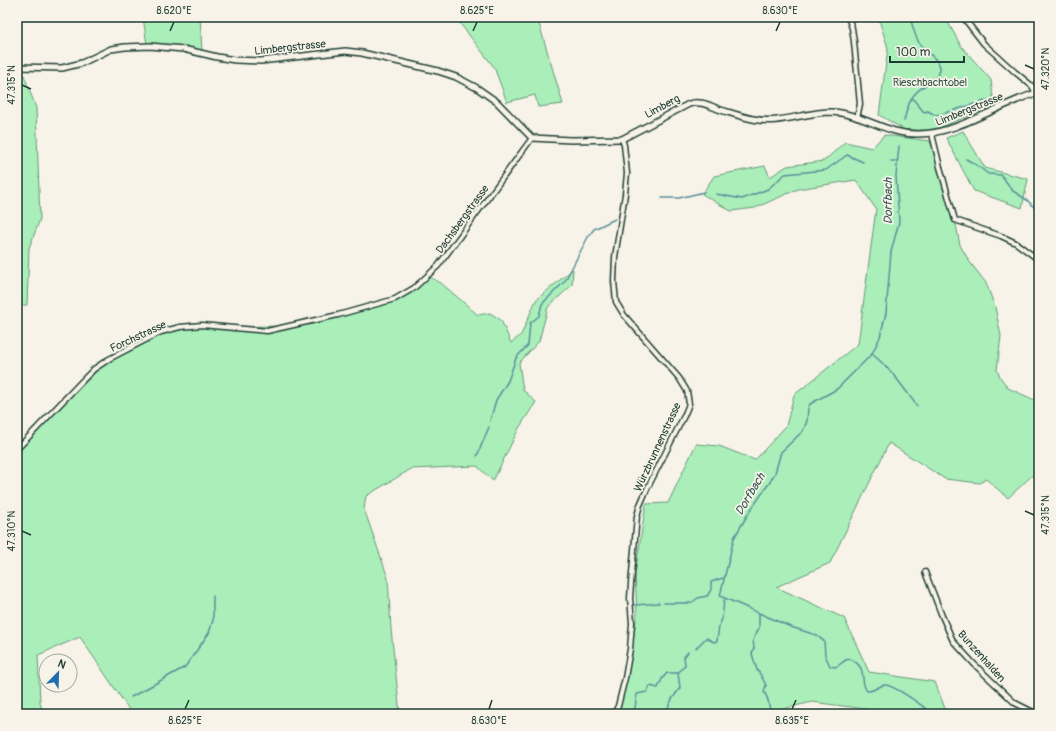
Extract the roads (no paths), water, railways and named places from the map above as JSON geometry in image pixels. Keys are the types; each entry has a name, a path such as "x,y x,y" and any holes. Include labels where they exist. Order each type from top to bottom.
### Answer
{"street":[{"path":"848,17 852,28 854,42 860,104 857,118"},
{"path":"963,17 984,44 1032,86 1037,93"},
{"name":"Limbergstrasse","path":"17,66 62,68 82,63 112,49 150,46 183,48 217,57 235,60 260,61 345,51 362,53 438,71 456,77 477,88 508,113 532,138"},
{"name":"Limbergstrasse","path":"881,127 905,134 932,134 955,127 1037,93"},
{"name":"Limberg","path":"532,138 584,140 622,139 693,102 706,104 720,110 754,120 769,120 832,112 846,114 881,127"},
{"path":"932,134 955,220 1016,243 1039,260"},
{"name":"Dachsbergstrasse","path":"395,299 414,288 438,266 532,138"},
{"name":"Würzbrunnenstrasse","path":"614,714 618,706 625,678 630,648 632,623 630,598 637,516 647,489 689,404 687,391 679,378 624,315 616,302 614,281 615,257 626,194 627,172 622,139"},
{"name":"Forchstrasse","path":"17,449 94,369 109,359 162,332 180,327 202,325 267,331 338,315 395,299"},
{"name":"Bunzenhalden","path":"925,572 942,616 954,641 975,665 1015,703 1037,714"}],"waterway":[{"name":"Dorfbach","path":"904,121 910,101 917,91 938,75 940,71 937,61 923,49 919,43 910,17"},
{"path":"912,98 924,112 928,111 935,115 988,100"},
{"name":"Dorfbach","path":"899,146 896,176 899,222 891,252 886,313 880,337 872,354 837,389 810,404 808,408 807,421 803,431 781,452 775,473 734,538 720,596 791,627 816,635 824,641 825,655 830,666 835,667 849,659 854,661 861,670 865,689 867,691 883,685 889,686 909,697 932,714"},
{"path":"716,194 742,199 768,189 785,174 826,170 847,155 863,162"},
{"path":"966,159 988,174 1001,175 1013,191 1027,200 1039,212"},
{"name":"Dorfbach","path":"891,161 897,161"},
{"path":"662,198 679,198 704,192"},
{"path":"490,421 496,400 508,381 516,358 528,345 530,323 539,316 542,304 565,281 588,237 594,229 615,219"},
{"path":"872,354 891,372 917,406"},
{"path":"477,456 489,427"},
{"path":"664,603 691,603 698,598 707,596 711,590 711,582 723,578"},
{"path":"131,697 185,667 209,633 213,620 213,596"},
{"path":"696,648 706,638 714,642 717,641 719,626 722,619 724,600"},
{"path":"635,605 659,603"},
{"path":"759,614 759,628 753,640 754,648 752,654 757,670 766,685 764,692 768,700 771,714"},
{"path":"665,714 672,699 680,688 678,673 685,665 684,657 688,652"},
{"path":"634,714 637,694 647,692 650,686 658,688 662,679 667,673 678,673"}],"park label":[{"name":"Rieschbachtobel","path":"930,82"}]}
